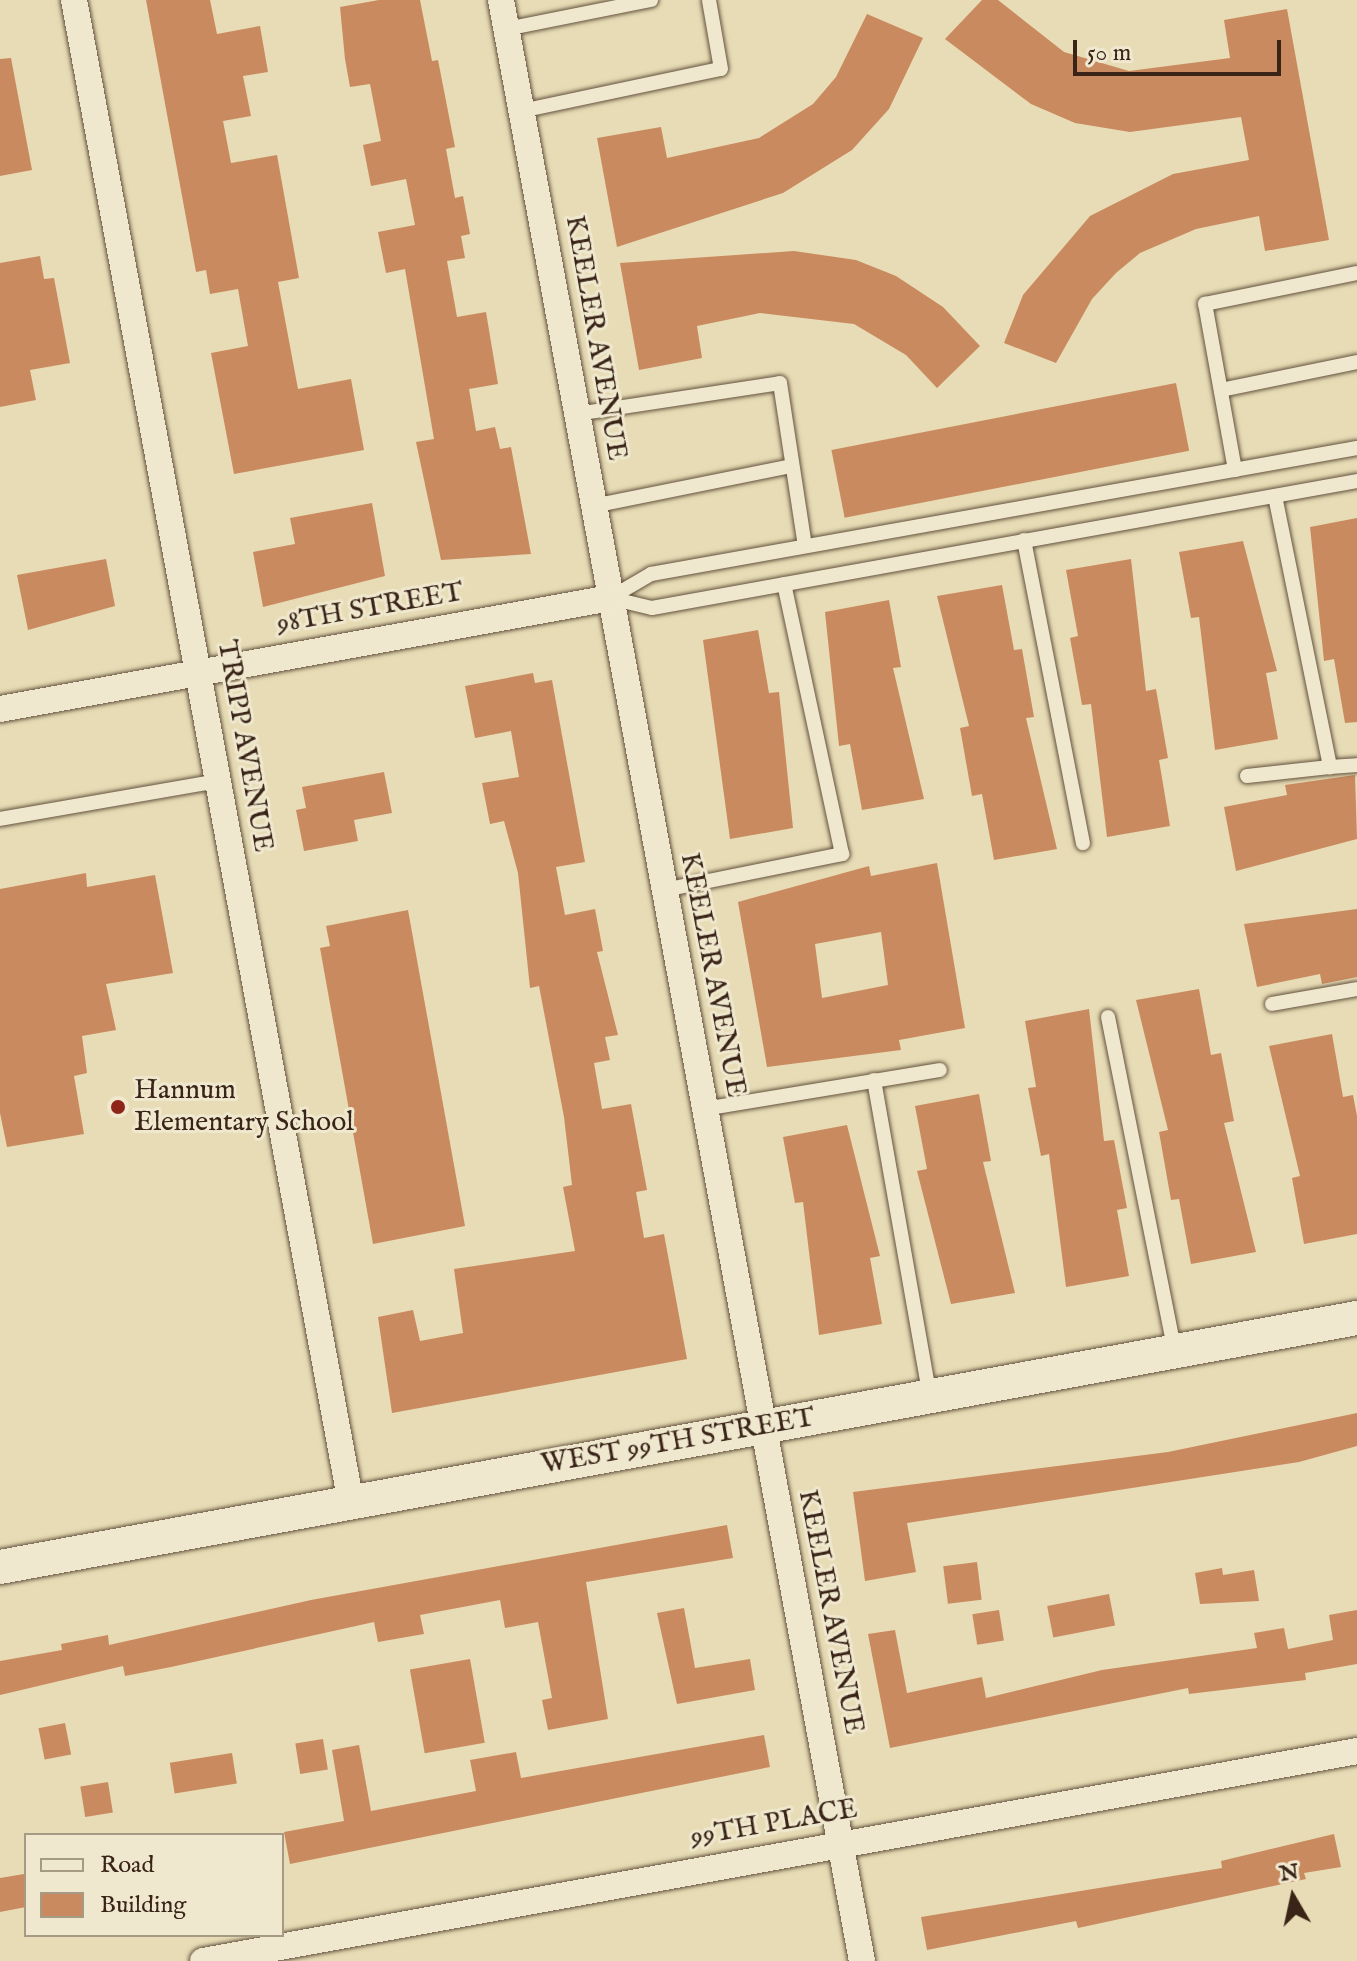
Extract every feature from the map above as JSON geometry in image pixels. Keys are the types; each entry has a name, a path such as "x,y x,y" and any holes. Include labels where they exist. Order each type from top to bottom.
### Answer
{"street":[{"name":"TRIPP AVENUE","path":"74,0 351,1503"},
{"name":"KEELER AVENUE","path":"501,0 862,1961"},
{"name":"98TH STREET","path":"0,709 610,598"},
{"name":"WEST 99TH STREET","path":"0,1567 1357,1318"},
{"name":"99TH PLACE","path":"203,1961 1357,1751"}],"lane":[{"path":"506,29 651,0"},
{"path":"521,111 721,69 709,0"},
{"path":"1235,470 1205,304 1357,273"},
{"path":"1221,390 1357,362"},
{"path":"576,414 780,383 805,546"},
{"path":"610,598 651,574 1357,448"},
{"path":"593,506 792,466"},
{"path":"610,598 652,608 1357,481"},
{"path":"1275,496 1330,767"},
{"path":"1024,540 1083,843"},
{"path":"664,890 842,854 784,584"},
{"path":"1247,776 1357,765"},
{"path":"0,819 218,781"},
{"path":"1272,1004 1357,989"},
{"path":"1108,1017 1175,1352"},
{"path":"704,1109 940,1070"},
{"path":"874,1080 930,1396"}],"building":[{"path":"146,0 210,0 217,34 260,26 268,72 243,76 251,116 223,121 231,163 277,155 299,278 278,282 298,389 351,379 364,450 234,474 211,353 248,346 238,289 210,294 206,270 196,272"},
{"path":"379,0 420,0 432,61 438,60 455,147 446,149 455,198 463,196 470,234 461,236 465,258 447,261 457,317 486,312 498,384 469,389 476,431 495,427 500,449 511,447 531,554 441,560 416,442 434,439 405,269 386,273 378,232 415,225 406,179 371,186 363,145 381,141 370,84 350,87 345,59 340,7"},
{"path":"982,0 998,0 1064,52 1129,71 1230,58 1224,20 1287,9 1329,240 1265,251 1259,216 1196,229 1140,253 1116,273 1092,299 1056,363 1004,343 1023,295 1090,216 1173,174 1249,160 1241,117 1130,132 1075,123 1031,104 945,39"},
{"path":"867,14 923,38 889,109 852,150 783,193 617,247 597,138 661,127 667,158 759,138 813,104 836,77"},
{"path":"11,58 32,170 0,176 0,59"},
{"path":"794,251 856,260 896,276 943,307 980,346 937,388 906,355 854,324 760,313 697,326 702,358 639,370 620,263"},
{"path":"40,256 44,279 54,278 70,363 30,370 36,400 0,407 0,263"},
{"path":"1176,383 1189,451 845,518 831,450"},
{"path":"372,503 385,576 263,607 253,552 295,544 290,518"},
{"path":"1357,518 1357,722 1345,723 1334,659 1324,661 1310,527"},
{"path":"1243,541 1277,671 1266,673 1278,739 1215,750 1199,617 1191,618 1179,552"},
{"path":"106,559 115,606 28,630 17,575"},
{"path":"1131,559 1146,691 1156,689 1168,758 1159,760 1170,826 1107,837 1091,704 1082,705 1070,638 1078,636 1066,570"},
{"path":"1002,585 1014,650 1022,649 1034,717 1026,718 1057,849 994,860 982,794 972,796 960,728 969,726 937,596"},
{"path":"889,600 901,667 893,668 924,799 862,810 850,744 839,746 825,612"},
{"path":"758,630 769,693 779,692 793,828 730,839 703,640"},
{"path":"533,673 535,683 552,680 585,862 556,867 565,915 595,909 603,951 597,952 618,1035 605,1037 610,1060 594,1063 602,1109 631,1104 647,1190 636,1192 644,1238 664,1234 687,1359 392,1413 378,1317 413,1310 420,1341 463,1333 454,1269 575,1251 563,1187 572,1185 564,1117 539,986 530,988 518,873 504,821 490,824 482,783 519,777 511,731 475,738 465,686"},
{"path":"384,772 392,813 354,820 358,841 304,851 296,810 306,808 302,787"},
{"path":"1355,775 1357,839 1236,871 1224,807 1287,795 1285,785"},
{"path":"937,863 965,1028 899,1040 901,1050 767,1067 738,902 869,866 871,876","holes":["881,932 888,985 822,998 815,944"]},
{"path":"86,873 87,887 155,875 173,973 106,984 116,1030 82,1036 87,1073 74,1076 84,1134 7,1147 0,1113 0,889"},
{"path":"1357,909 1357,977 1322,984 1320,974 1257,987 1244,924"},
{"path":"408,910 465,1226 373,1244 320,948 330,946 326,926"},
{"path":"1199,989 1211,1055 1221,1053 1234,1121 1224,1123 1256,1252 1191,1264 1179,1199 1171,1200 1159,1132 1168,1130 1136,1000"},
{"path":"1089,1009 1104,1141 1114,1140 1127,1208 1117,1210 1129,1276 1066,1287 1049,1154 1041,1156 1028,1088 1036,1087 1025,1021"},
{"path":"1332,1034 1343,1097 1353,1095 1357,1116 1357,1234 1304,1244 1292,1178 1300,1176 1269,1046"},
{"path":"979,1094 991,1161 983,1162 1015,1293 951,1304 917,1171 927,1169 915,1106"},
{"path":"847,1125 880,1256 870,1258 882,1324 819,1335 803,1202 795,1203 783,1137"},
{"path":"1357,1413 1357,1446 1299,1462 907,1523 916,1572 865,1581 853,1492 1168,1452"},
{"path":"727,1525 733,1558 586,1582 608,1719 548,1730 542,1700 552,1698 538,1622 505,1628 500,1600 420,1615 424,1634 378,1642 374,1622 125,1676 123,1666 0,1695 0,1661 62,1650 61,1644 108,1635 109,1645 311,1600"},
{"path":"977,1562 982,1600 948,1604 943,1566"},
{"path":"1222,1568 1223,1575 1254,1570 1259,1601 1200,1604 1195,1573"},
{"path":"1109,1594 1115,1625 1053,1637 1047,1606"},
{"path":"684,1608 695,1668 750,1659 755,1690 677,1704 657,1613"},
{"path":"999,1610 1004,1641 977,1645 972,1614"},
{"path":"1357,1610 1357,1664 1305,1673 1306,1680 1189,1694 1188,1688 890,1748 868,1634 895,1630 907,1693 982,1677 986,1698 1102,1670 1257,1648 1254,1633 1284,1628 1288,1649 1333,1640 1329,1615"},
{"path":"470,1659 485,1743 425,1753 410,1670"},
{"path":"65,1723 71,1754 45,1760 38,1728"},
{"path":"764,1735 770,1767 290,1864 284,1832 344,1821 332,1750 359,1745 371,1811 476,1791 470,1760 516,1752 521,1778"},
{"path":"323,1739 328,1770 300,1774 295,1743"},
{"path":"232,1753 237,1784 175,1793 170,1763"},
{"path":"108,1782 113,1813 85,1817 80,1786"},
{"path":"1334,1834 1341,1867 1304,1873 1306,1879 1078,1928 1076,1921 927,1950 921,1917 1222,1868 1221,1861"},
{"path":"24,1874 24,1907 0,1912 0,1878"}],"place":[{"name":"Hannum Elementary School","path":"118,1107"}]}
